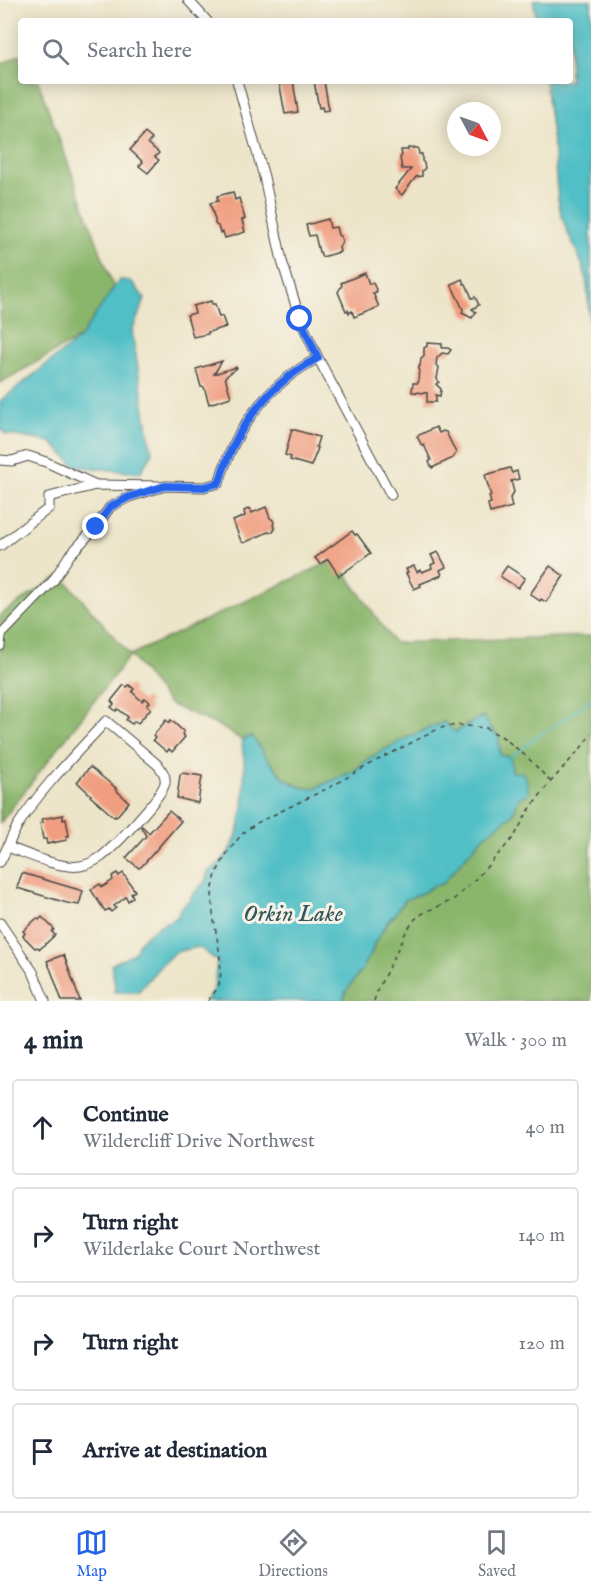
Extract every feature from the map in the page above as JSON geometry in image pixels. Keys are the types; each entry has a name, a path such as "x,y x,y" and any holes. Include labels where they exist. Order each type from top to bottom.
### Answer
{"street":[{"path":"188,0 204,18"},
{"path":"238,84 264,177 282,261 300,319 318,358 391,495"},
{"path":"0,546 49,508 49,497 96,485 204,487 219,483 226,459 244,424 272,392 305,365 318,358"},
{"path":"0,460 28,456 96,485"},
{"path":"0,646 1,635 53,581 69,556 96,527 110,507 129,497 165,486"},
{"path":"0,862 17,827 29,809 106,721 164,772 165,784 157,797 117,843 91,863 69,866 38,859 8,848"},
{"path":"2,929 33,972 45,1001"}],"path":[{"path":"208,1001 219,986 221,972 213,915 212,892 216,874 227,853 242,834 255,824 440,728 457,725 486,728 504,738 551,782"},
{"path":"374,1001 406,932 416,919 424,912 453,900 473,882 514,837 527,813 591,734"}],"green space":[{"path":"18,56 18,84 39,84 123,313 0,383 0,65"},
{"path":"336,559 394,643 591,636 591,1001 344,1001 345,991 371,954 375,942 389,920 405,900 433,886 464,859 482,838 513,814 519,798 511,764 500,755 498,738 483,716 455,732 428,728 368,759 354,771 313,789 300,787 285,779 265,756 252,736 242,740 219,726 169,704 130,655"},
{"path":"61,575 130,655 0,823 0,615"}],"water":[{"path":"533,0 591,0 591,364 587,284 582,264 559,204 545,84 573,84 573,18 536,18"},
{"path":"119,280 131,281 145,299 132,331 152,454 140,473 75,466 51,442 5,434 0,427 0,401 79,339"},
{"name":"Orkin Lake","path":"483,716 499,737 500,755 511,757 512,772 522,772 527,780 529,793 519,798 513,814 482,838 442,884 405,900 375,942 363,969 346,992 344,1001 206,1001 214,987 217,961 199,947 175,952 138,992 114,992 111,965 135,952 138,944 151,931 177,918 180,908 205,882 208,872 219,864 234,843 243,804 242,740 252,736 265,756 285,779 300,787 313,789 354,771 368,759 406,738 444,722 455,732"}],"building":[{"path":"280,84 293,84 298,112 285,114"},
{"path":"315,84 325,84 329,110 323,111 322,107 319,108"},
{"path":"145,133 152,139 148,143 159,153 155,157 159,160 148,173 139,166 143,162 130,150"},
{"path":"408,148 418,148 425,168 422,176 416,177 402,195 395,189 411,169 402,169 400,158 401,150 408,150"},
{"path":"233,192 235,200 239,198 245,219 242,220 245,232 225,238 223,232 220,233 215,224 210,203 218,201 217,196"},
{"path":"328,219 330,228 336,227 342,242 339,247 340,252 322,257 315,235 309,236 306,225"},
{"path":"365,273 369,284 373,283 377,292 373,293 379,307 354,317 352,311 349,313 348,310 346,311 338,292 341,283"},
{"path":"462,279 472,298 475,297 479,305 472,309 476,312 472,318 462,313 463,309 451,284"},
{"path":"211,301 215,304 219,317 222,316 226,327 193,337 187,315 195,313 193,306"},
{"path":"427,343 442,344 442,348 451,350 448,354 442,353 437,358 439,382 436,384 441,389 440,396 436,395 436,402 427,402 427,393 412,392 413,383 418,383 419,366"},
{"path":"222,361 214,374 237,368 225,377 231,397 209,404 196,369"},
{"path":"436,427 439,433 446,432 456,453 453,458 432,468 424,445 422,446 417,436"},
{"path":"292,429 319,437 316,447 318,448 311,466 290,460 291,457 285,455"},
{"path":"510,468 512,473 517,471 519,479 511,481 514,492 510,498 512,507 490,513 488,504 491,503 489,496 491,496 485,475"},
{"path":"266,507 274,523 273,532 244,543 241,541 233,521 245,516 244,511 250,508 252,513"},
{"path":"352,531 355,535 357,534 371,553 339,576 328,559 320,564 315,558"},
{"path":"438,552 446,567 440,570 442,575 414,589 406,569 414,566 417,572 420,570 422,572 432,568 431,565 435,563 431,555"},
{"path":"507,566 525,578 518,588 500,576"},
{"path":"550,566 564,576 546,602 541,599 540,601 530,594"},
{"path":"124,685 127,687 129,685 134,689 132,692 142,701 145,698 150,702 147,705 151,708 138,723 135,721 132,724 126,720 128,717 118,709 116,711 111,707 114,704 111,701"},
{"path":"166,720 169,723 171,720 184,732 182,734 185,737 172,752 169,749 167,752 153,740 155,738 153,736"},
{"path":"90,767 129,802 116,817 77,782"},
{"path":"182,773 202,776 198,803 177,798"},
{"path":"169,811 181,821 139,868 126,858 146,836 141,827 149,833"},
{"path":"63,815 69,836 66,836 67,840 47,844 46,839 43,839 40,823 43,822 42,819"},
{"path":"22,873 83,891 79,905 17,888"},
{"path":"117,873 119,876 123,873 135,891 131,893 133,897 128,901 126,897 114,906 116,908 111,912 109,909 105,911 91,890 100,884 104,886 113,880 112,876"},
{"path":"42,917 54,929 52,932 55,935 40,949 35,948 23,936 25,933 23,931 37,918 39,920"},
{"path":"63,955 80,1001 62,1001 47,961"}],"waterway":[{"path":"511,757 591,699"}],"route":[{"path":"96,527 110,507 129,497 165,486 204,487 219,483 226,459 244,424 272,392 305,365 318,358 300,319"}]}
